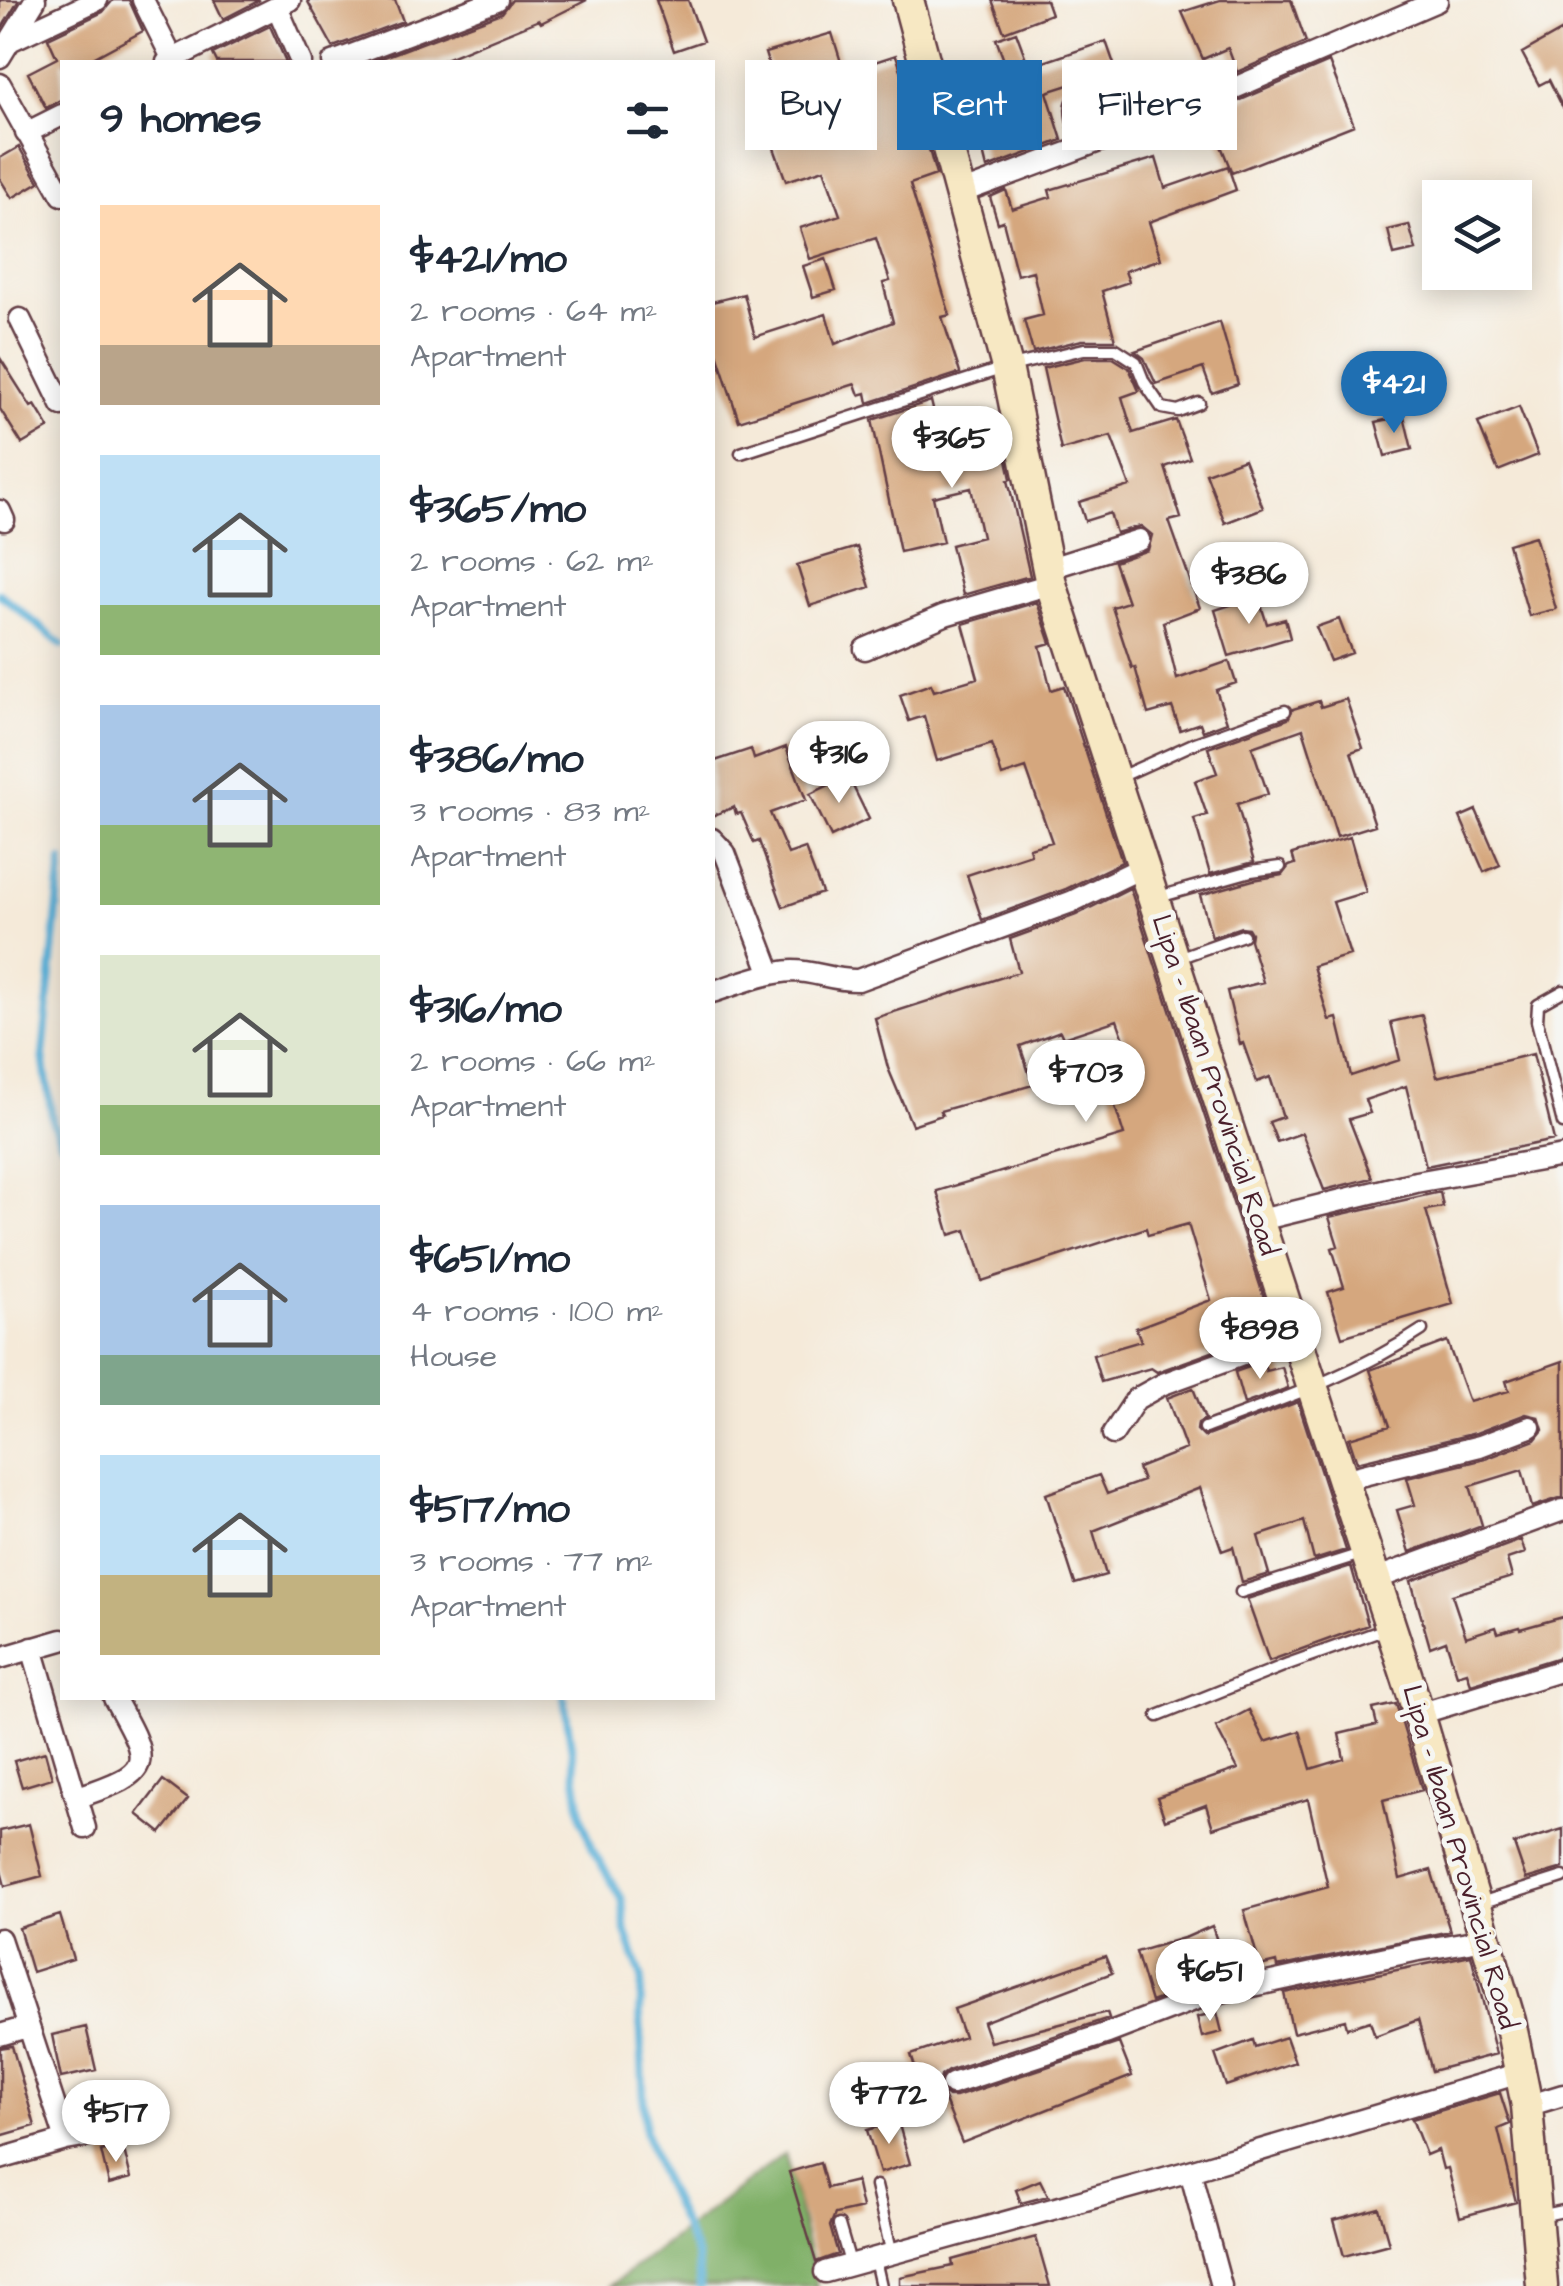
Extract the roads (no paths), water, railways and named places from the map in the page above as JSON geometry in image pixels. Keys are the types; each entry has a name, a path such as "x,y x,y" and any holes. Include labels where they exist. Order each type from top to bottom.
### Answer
{"main road":[{"name":"Lipa - Ibaan Provincial Road","path":"908,0 1007,367 1049,576 1419,1714 1510,2021 1549,2215 1542,2286"}],"street":[{"path":"5,49 35,0"},
{"path":"5,49 96,0"},
{"path":"143,0 170,60"},
{"path":"339,60 498,0"},
{"path":"1237,87 1437,1"},
{"path":"175,60 284,3 300,60"},
{"path":"0,84 60,192"},
{"path":"26,133 60,115"},
{"path":"960,193 1076,150"},
{"path":"20,319 60,391"},
{"path":"865,648 1139,540"},
{"path":"715,844 724,854 771,974"},
{"path":"715,991 794,971 837,981 858,980 1070,902 1143,867"},
{"path":"1260,1220 1416,1182 1563,1156"},
{"path":"1114,1434 1136,1400 1163,1384 1297,1335"},
{"path":"1343,1480 1480,1446 1530,1427"},
{"path":"1370,1566 1563,1510"},
{"path":"0,1658 60,1641"},
{"path":"32,1648 85,1828"},
{"path":"1419,1714 1563,1670"},
{"path":"78,1797 122,1783 134,1774 141,1760 140,1744 115,1700"},
{"path":"0,1939 66,2140"},
{"path":"952,2084 1202,1998 1486,1939"},
{"path":"0,2035 27,2027"},
{"path":"825,2272 1190,2171 1520,2073"},
{"path":"1527,2106 1563,2095"},
{"path":"0,2158 100,2134"},
{"path":"1190,2171 1220,2286"}],"lane":[{"path":"741,452 1007,367 1084,349 1116,349 1136,362 1162,408 1178,411 1199,403"},
{"path":"1115,780 1195,742 1286,711"},
{"path":"1154,898 1250,871 1280,867"},
{"path":"1174,960 1243,936"},
{"path":"1563,991 1538,1005 1537,1021 1563,1122"},
{"path":"1205,1428 1314,1388 1366,1364 1422,1330"},
{"path":"1241,1592 1370,1566"},
{"path":"1158,1716 1390,1628"},
{"path":"1476,1904 1563,1876"},
{"path":"876,2186 883,2257 881,2286"},
{"path":"840,2225 851,2266"}],"waterway":[{"path":"0,594 60,643"},
{"path":"60,882 43,1056 53,1123 60,1139"},
{"path":"564,1700 582,1819 594,1852 622,1899 626,1932 642,1979 645,2131 697,2256 700,2286"}]}
